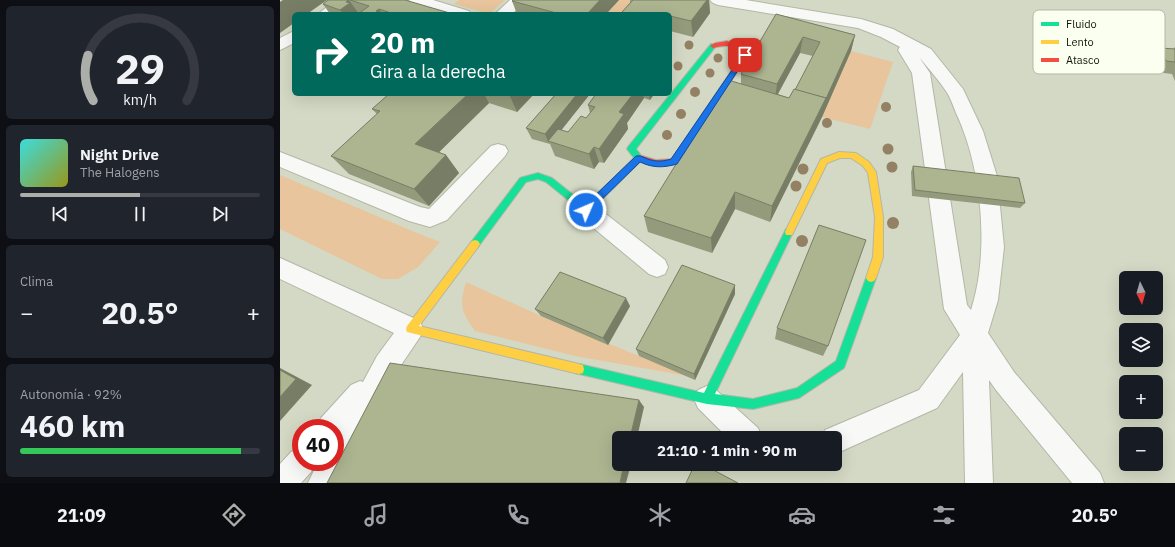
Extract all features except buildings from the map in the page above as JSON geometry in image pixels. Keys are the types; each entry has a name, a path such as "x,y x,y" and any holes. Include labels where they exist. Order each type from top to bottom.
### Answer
{"street":[{"path":"329,12 346,0"},
{"path":"505,12 519,0"},
{"path":"718,0 861,24 888,33 925,53 954,89 974,131 987,176 993,247 986,300 975,335 928,399 842,437"},
{"path":"427,1 457,12"},
{"path":"888,33 910,54 922,72 956,309 1005,381 1090,483"},
{"path":"280,45 292,37"},
{"path":"724,42 732,43 742,48 745,55 674,162 662,164 650,163 639,158 631,149 711,47 724,42"},
{"path":"280,159 327,170 417,215 430,218 439,214 498,152"},
{"path":"280,268 411,329 706,399 753,404 799,393 840,364 878,257 879,216 872,172 866,164 853,155 839,155 824,161 706,399"},
{"path":"586,210 639,158"},
{"path":"344,442 386,365 411,329 523,180 538,176 549,180 657,266"},
{"path":"975,335 979,483"},
{"path":"339,419 386,365"},
{"path":"706,399 740,431"},
{"path":"282,483 293,471"},
{"path":"322,483 328,471"}],"shaded area":[{"path":"459,0 505,0 491,12 482,12 454,4"},
{"path":"619,0 635,0 638,12 608,12"},
{"path":"851,51 893,62 870,129 822,117"},
{"path":"280,175 440,242 418,267 398,279 382,279 280,229"},
{"path":"466,282 541,316 688,376 575,356 475,331 464,313 462,303"}],"traffic: fast":[{"path":"475,244 523,180 538,176 549,180 586,210 639,158 631,149 713,46"},
{"path":"707,399 789,232"},
{"path":"579,369 707,399 753,404 799,393 840,364 871,278"}],"traffic: slow":[{"path":"789,232 824,161 839,155 853,155 866,164 872,172 879,217 878,257 871,278"},
{"path":"475,244 411,329 579,369"}],"traffic: jam":[{"path":"639,158 656,163 674,162 745,55 742,50 735,45 727,43 713,46"}],"route":[{"path":"586,210 639,158 650,163 662,164 674,162 745,55"}]}
